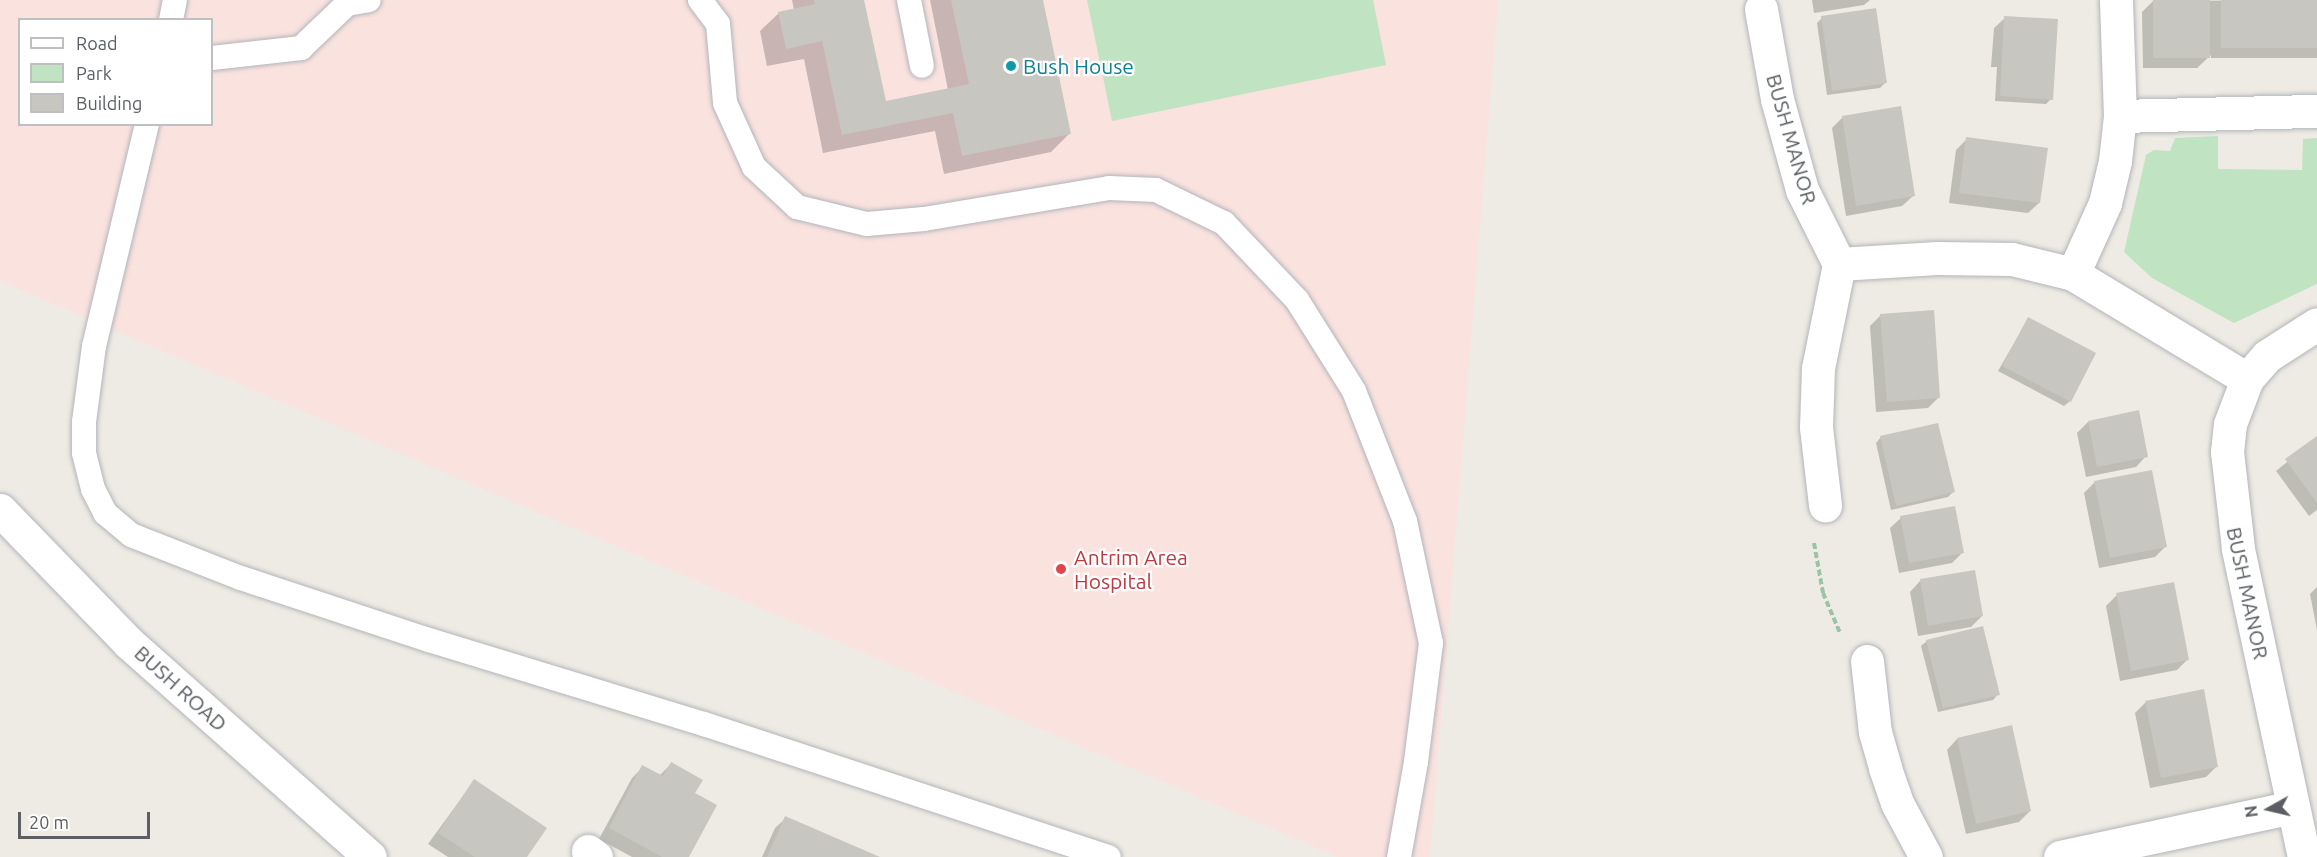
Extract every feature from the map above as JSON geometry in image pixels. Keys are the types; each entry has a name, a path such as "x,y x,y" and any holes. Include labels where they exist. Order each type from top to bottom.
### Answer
{"street":[{"path":"2073,274 2105,203 2115,161 2120,116 2116,0"},
{"name":"BUSH MANOR","path":"1761,9 1778,99 1802,190 1839,264"},
{"path":"2120,116 2317,111"},
{"path":"1825,505 1816,427 1818,369 1839,264 1937,258 2012,259 2073,274 2247,379"},
{"name":"BUSH MANOR","path":"2304,857 2238,548 2228,482 2230,424 2247,379 2267,356 2317,324"},
{"name":"BUSH ROAD","path":"0,510 129,643 370,857"},
{"path":"1867,661 1875,732 1885,768 1897,803 1926,857"},
{"path":"2060,857 2293,807"}],"lane":[{"path":"171,18 175,0"},
{"path":"213,58 301,48 347,4 369,0"},
{"path":"700,0 718,24 724,103 754,168 797,207 867,224 924,219 1108,188 1156,190 1224,223 1297,300 1354,391 1388,477 1405,521 1431,643 1416,762 1399,857"},
{"path":"909,0 922,66"},
{"path":"147,126 94,346 84,422 84,453 93,489 105,513 131,535 241,578 429,640 704,724 1108,857"}],"path":[{"path":"1825,505 1813,547 1823,593 1841,635 1867,661"}],"shaded area":[{"name":"Antrim Area Hospital","path":"0,0 1498,0 1430,857 1338,857 0,281"}],"green space":[{"path":"1087,0 1373,0 1386,65 1112,121"},
{"path":"2218,136 2218,169 2302,170 2303,139 2317,138 2317,284 2234,323 2152,278 2124,252 2146,155 2154,150 2170,151 2175,138"}],"building":[{"name":"Bush House","path":"814,0 864,0 886,101 969,84 951,0 1043,0 1071,134 962,156 953,113 842,135 822,41 786,49 778,12 815,4"},
{"path":"2153,0 2210,0 2210,58 2153,58"},
{"path":"2221,0 2317,0 2317,48 2221,48"},
{"path":"1876,8 1887,83 1832,91 1821,16"},
{"path":"2004,16 2058,19 2053,100 2000,96"},
{"path":"1901,106 1915,196 1856,206 1842,116"},
{"path":"1966,137 2048,148 2040,203 1959,193"},
{"path":"1934,310 1940,398 1887,402 1880,314"},
{"path":"2028,317 2096,353 2071,402 2002,366"},
{"path":"2139,410 2148,457 2097,467 2088,421"},
{"path":"1938,423 1955,492 1896,506 1880,436"},
{"path":"2317,436 2317,503 2285,459"},
{"path":"2152,470 2167,547 2110,558 2094,481"},
{"path":"1955,506 1964,553 1909,563 1900,516"},
{"path":"1975,570 1983,616 1928,626 1920,579"},
{"path":"2174,582 2189,660 2131,671 2116,593"},
{"path":"1983,626 2000,695 1943,708 1926,640"},
{"path":"2204,689 2218,767 2161,778 2145,701"},
{"path":"2012,725 2031,811 1976,824 1957,738"},
{"path":"671,762 703,780 695,793 717,805 689,857 662,857 609,828 642,765 663,776"},
{"path":"474,779 547,828 527,857 475,857 438,833"},
{"path":"785,816 880,857 767,857"}],"place":[{"name":"Bush House","path":"1011,66"},
{"name":"Antrim Area Hospital","path":"1061,569"}]}
